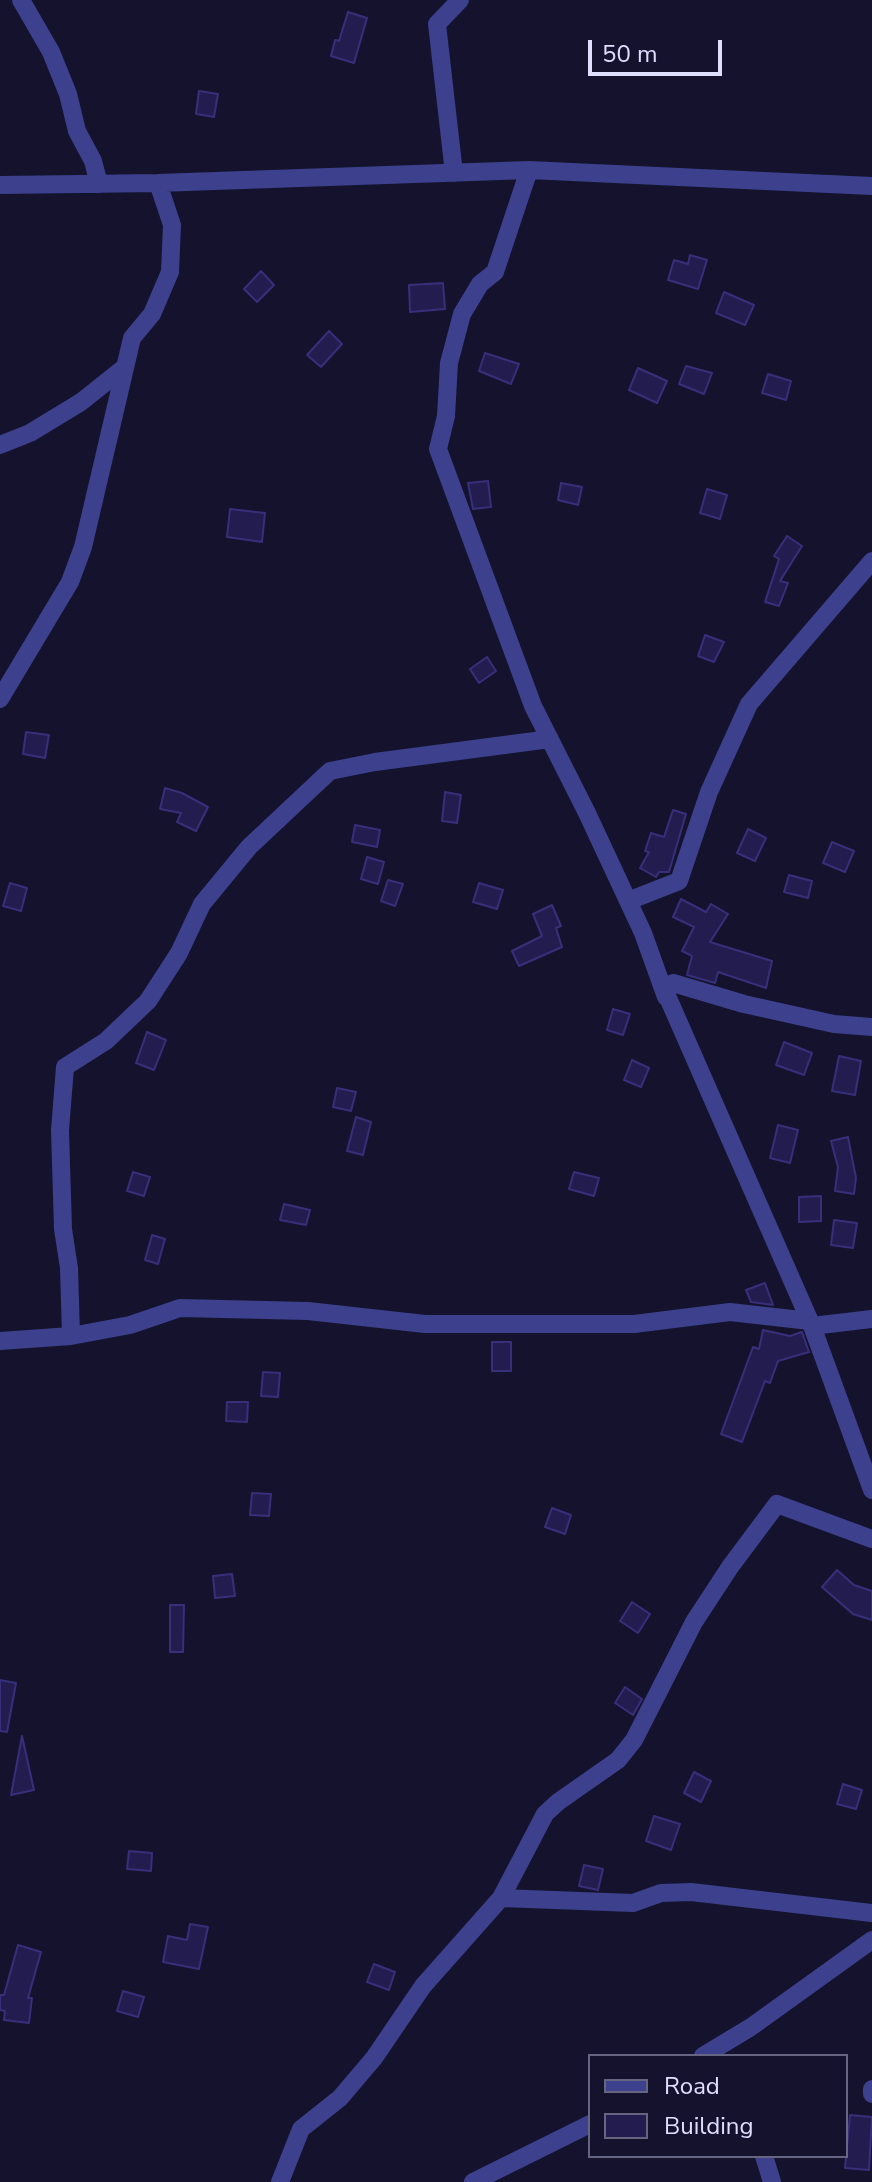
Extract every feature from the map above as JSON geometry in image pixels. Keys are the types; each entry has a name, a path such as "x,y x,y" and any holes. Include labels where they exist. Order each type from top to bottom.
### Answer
{"street":[{"path":"21,0 51,52 68,94 77,131 93,161 99,184"},
{"path":"454,173 437,24 460,0"},
{"path":"0,185 158,183 529,170 872,186"},
{"path":"529,170 495,272 480,284 462,314 449,363 446,416 438,449 533,706 643,933 666,997 811,1324 872,1490"},
{"path":"0,699 70,582 83,547 132,338 152,314 170,272 172,225 158,183"},
{"path":"0,445 30,433 81,402 125,367"},
{"path":"628,901 679,881 709,792 749,704 872,561"},
{"path":"71,1336 60,1130 65,1067 106,1041 148,1001 179,953 202,904 249,847 330,771 375,762 550,739"},
{"path":"666,997 667,986 673,983 744,1004 834,1024 872,1027"},
{"path":"0,1341 71,1336 130,1325 180,1308 308,1311 425,1324 634,1324 730,1312 811,1324 872,1319"},
{"path":"280,2182 301,2129 340,2098 374,2058 423,1986 501,1898 545,1814 618,1760 634,1740 694,1622 777,1504 872,1539"},
{"path":"501,1898 633,1903 661,1893 691,1892 872,1913"},
{"path":"706,2054 751,2027 872,1940"},
{"path":"473,2182 588,2125"},
{"path":"765,2158 772,2182"}],"building":[{"path":"348,12 367,18 354,63 331,56"},
{"path":"199,91 218,94 214,117 196,114"},
{"path":"690,255 707,260 698,289 668,280 674,260 688,264"},
{"path":"261,271 274,285 257,302 244,289"},
{"path":"443,283 445,309 410,312 409,285"},
{"path":"724,292 754,305 745,325 716,313"},
{"path":"329,331 342,344 321,367 307,355"},
{"path":"485,353 519,364 511,384 479,371"},
{"path":"686,366 712,373 704,394 679,384"},
{"path":"638,368 667,381 657,403 629,390"},
{"path":"768,374 791,381 786,400 762,393"},
{"path":"488,481 491,507 473,509 468,483"},
{"path":"561,483 582,487 578,505 558,500"},
{"path":"707,489 727,495 720,519 700,513"},
{"path":"230,509 265,513 262,542 227,537"},
{"path":"787,536 802,546 780,581 788,583 779,606 765,602 779,559 774,556"},
{"path":"705,635 724,642 714,662 698,656"},
{"path":"487,657 496,671 479,683 470,669"},
{"path":"26,732 49,735 45,758 23,754"},
{"path":"165,788 208,807 196,831 177,822 181,813 160,809"},
{"path":"445,792 461,795 457,823 442,821"},
{"path":"673,810 686,814 669,872 659,872 656,877 640,868 649,852 645,851 651,833 664,837"},
{"path":"355,825 380,830 377,847 352,842"},
{"path":"748,829 766,838 755,861 737,853"},
{"path":"832,842 854,851 845,872 823,863"},
{"path":"367,857 384,862 378,884 361,879"},
{"path":"789,875 812,881 808,898 784,892"},
{"path":"388,880 403,884 395,906 381,901"},
{"path":"10,883 27,888 21,911 3,906"},
{"path":"479,883 503,890 497,909 473,902"},
{"path":"681,899 706,912 711,904 728,914 710,942 772,961 766,988 718,972 715,983 687,975 692,956 682,951 694,927 673,917"},
{"path":"552,905 561,926 556,928 562,947 519,966 512,951 542,936 533,914"},
{"path":"613,1009 630,1014 623,1035 607,1030"},
{"path":"147,1032 166,1040 154,1070 136,1063"},
{"path":"784,1042 812,1053 804,1075 776,1065"},
{"path":"839,1056 861,1061 855,1095 832,1091"},
{"path":"632,1060 649,1068 641,1087 624,1080"},
{"path":"337,1088 356,1092 351,1111 333,1107"},
{"path":"356,1117 371,1122 363,1155 347,1151"},
{"path":"778,1125 798,1130 790,1163 770,1158"},
{"path":"848,1137 856,1178 854,1194 835,1191 838,1167 831,1141"},
{"path":"133,1172 150,1177 144,1196 127,1191"},
{"path":"574,1172 599,1178 594,1196 569,1189"},
{"path":"821,1196 821,1221 799,1222 799,1197"},
{"path":"284,1204 310,1210 306,1225 280,1220"},
{"path":"834,1220 857,1223 853,1248 831,1245"},
{"path":"152,1235 165,1239 158,1264 145,1260"},
{"path":"765,1283 773,1305 751,1302 746,1290"},
{"path":"763,1330 790,1336 802,1332 809,1352 778,1361 770,1383 765,1381 742,1442 721,1434 753,1347 759,1349"},
{"path":"492,1342 511,1342 511,1371 492,1371"},
{"path":"263,1372 280,1373 278,1397 261,1396"},
{"path":"227,1402 248,1402 247,1422 226,1421"},
{"path":"252,1493 271,1494 269,1516 250,1515"},
{"path":"552,1508 571,1515 565,1534 545,1527"},
{"path":"837,1570 854,1585 872,1591 872,1620 853,1614 822,1587"},
{"path":"232,1574 235,1596 215,1598 213,1576"},
{"path":"632,1602 650,1614 638,1633 620,1621"},
{"path":"170,1605 184,1605 183,1652 170,1652"},
{"path":"0,1680 16,1683 7,1732 0,1731"},
{"path":"625,1687 642,1699 633,1715 615,1703"},
{"path":"22,1736 34,1790 11,1795"},
{"path":"694,1772 711,1781 701,1802 684,1793"},
{"path":"843,1784 862,1790 856,1809 837,1804"},
{"path":"654,1816 680,1824 671,1850 646,1841"},
{"path":"129,1851 152,1853 151,1871 127,1869"},
{"path":"584,1865 603,1869 598,1890 579,1886"},
{"path":"190,1924 208,1927 199,1969 163,1962 168,1936 187,1940"},
{"path":"18,1945 41,1952 28,1998 32,1998 29,2023 4,2020 5,2011 0,2010 0,1995 4,1995"},
{"path":"374,1964 395,1972 389,1990 367,1982"},
{"path":"123,1991 144,1997 138,2017 117,2011"},
{"path":"850,2115 872,2117 869,2170 845,2168"}]}
